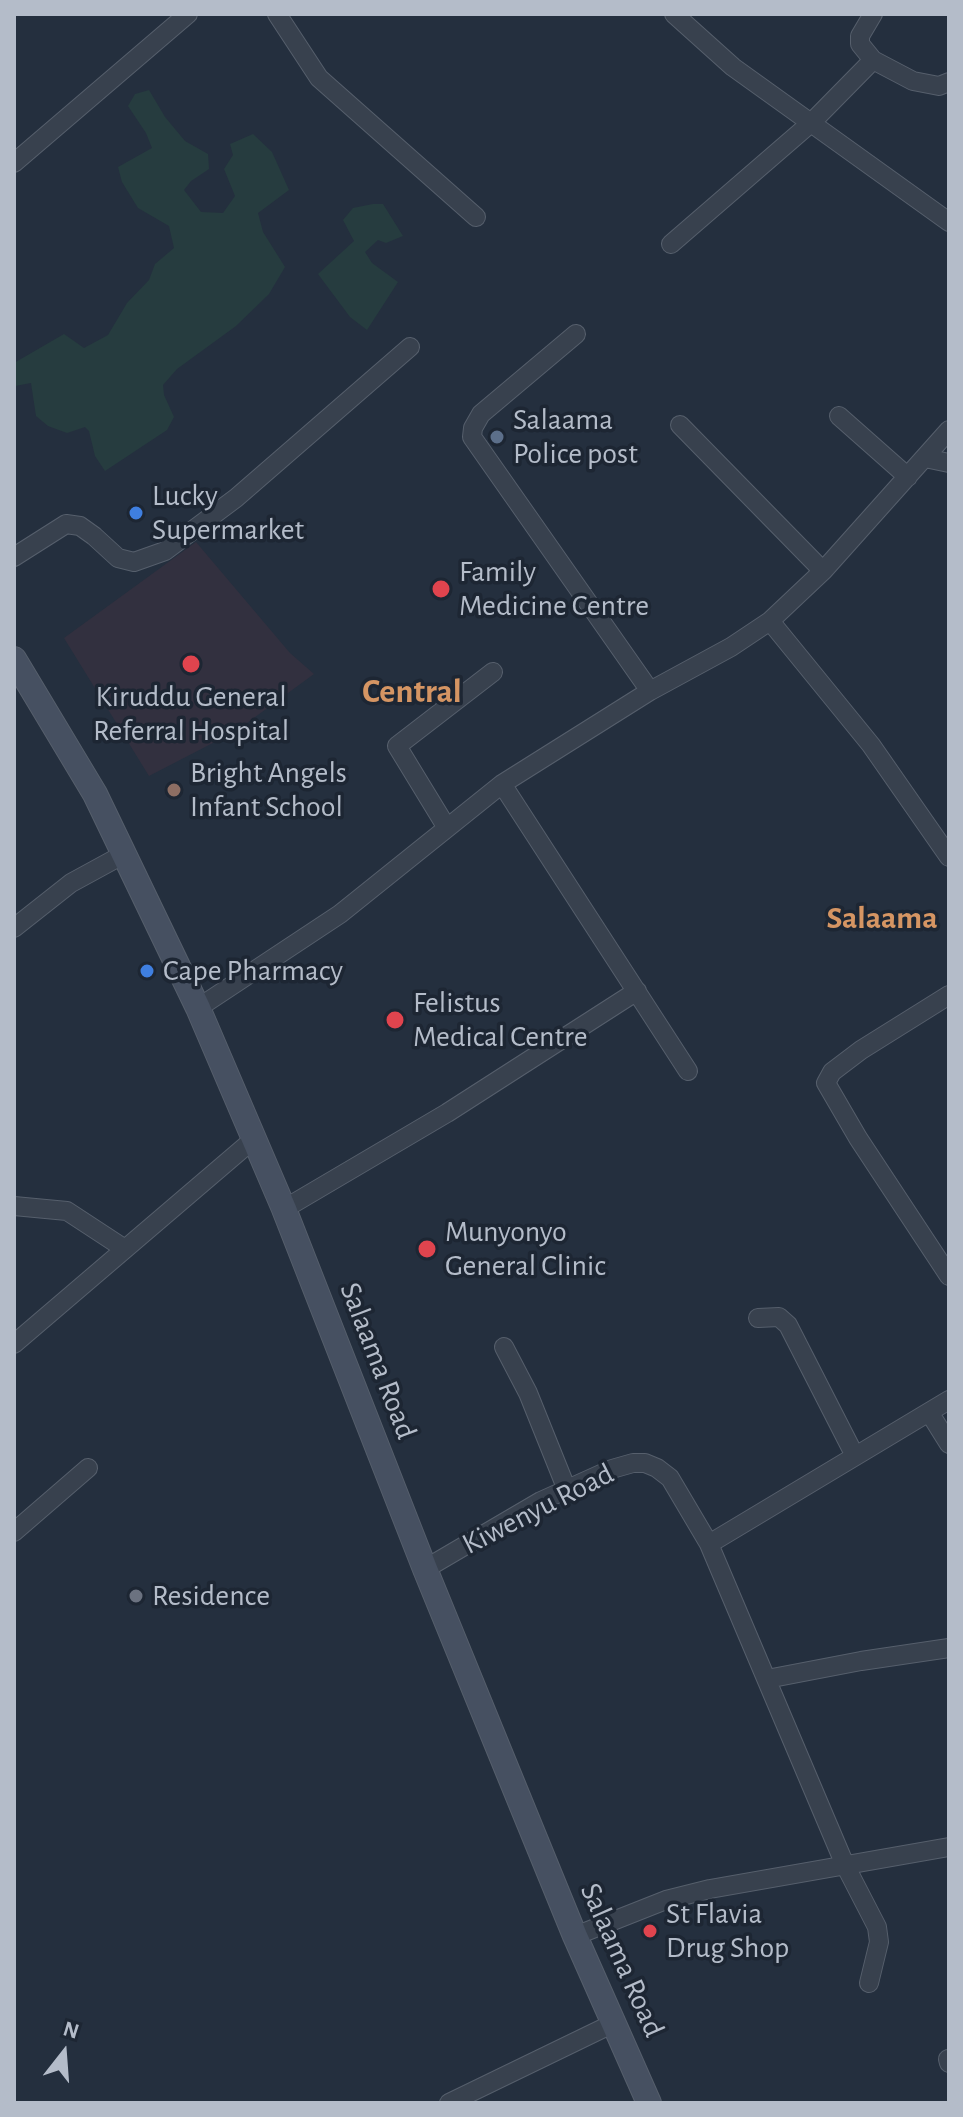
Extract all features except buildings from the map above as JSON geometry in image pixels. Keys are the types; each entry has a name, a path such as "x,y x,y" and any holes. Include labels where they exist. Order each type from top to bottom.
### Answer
{"main road":[{"name":"Salaama Road","path":"14,659 88,781 126,853 198,1008 284,1209 425,1569 575,1936 649,2103"}],"street":[{"path":"14,163 188,14"},
{"path":"277,14 319,78 476,217"},
{"path":"674,14 714,52 949,222"},
{"path":"873,14 860,36 860,44 873,60 913,81 939,86 949,82"},
{"path":"671,244 812,122 873,60"},
{"path":"576,334 481,414 472,437 650,691"},
{"path":"14,557 66,524 80,526 118,558 134,562 165,551 236,498 410,347"},
{"path":"839,416 908,477"},
{"path":"680,425 823,571"},
{"path":"198,1008 340,914 502,784 650,691 731,647 770,621 823,571 949,430"},
{"path":"925,458 949,463"},
{"path":"770,621 871,745 949,857"},
{"path":"447,828 397,746 493,672"},
{"path":"502,784 688,1071"},
{"path":"14,928 71,883 126,853"},
{"path":"284,1209 447,1113 637,991"},
{"path":"949,995 861,1050 832,1072 826,1083 858,1138 949,1276"},
{"path":"14,1344 255,1138"},
{"path":"14,1206 67,1211 125,1249"},
{"path":"758,1318 779,1317 788,1325 855,1456"},
{"path":"504,1347 528,1393 567,1490"},
{"path":"709,1544 949,1400"},
{"path":"929,1412 949,1444"},
{"name":"Kiwenyu Road","path":"425,1569 541,1501 612,1469 645,1463 670,1478 709,1544 845,1865 877,1927 879,1942 869,1983"},
{"path":"14,1532 88,1468"},
{"path":"767,1679 949,1648"},
{"path":"575,1936 666,1900 710,1889 949,1847"},
{"path":"449,2103 614,2023"}],"shaded area":[{"name":"Kiruddu General Referral Hospital","path":"196,542 290,653 314,674 236,731 149,776 64,638"}],"green space":[{"path":"149,90 165,117 185,141 208,154 209,169 184,190 201,212 223,213 235,196 224,169 233,155 230,144 253,134 272,152 289,190 258,213 263,232 285,267 269,294 236,326 177,369 163,385 174,417 167,430 105,471 95,456 89,431 85,427 67,433 48,426 36,416 31,383 15,386 14,363 64,334 84,348 108,335 127,303 149,280 155,264 174,248 169,226 138,208 122,182 118,167 152,148 128,106 135,94"},
{"path":"383,204 403,236 386,243 378,240 365,252 372,263 398,282 367,330 350,317 318,274 354,241 343,220 353,208"}],"place":[{"name":"Salaama Police post","path":"497,437"},
{"name":"Lucky Supermarket","path":"136,513"},
{"name":"Family Medicine Centre","path":"441,589"},
{"name":"Kiruddu General Referral Hospital","path":"191,664"},
{"name":"Bright Angels Infant School","path":"174,790"},
{"name":"Cape Pharmacy","path":"147,971"},
{"name":"Felistus Medical Centre","path":"395,1020"},
{"name":"Munyonyo General Clinic","path":"427,1249"},
{"name":"Residence","path":"136,1596"},
{"name":"St Flavia Drug Shop","path":"650,1931"}],"district":[{"name":"Central","path":"412,692"},
{"name":"Salaama","path":"882,918"}]}
